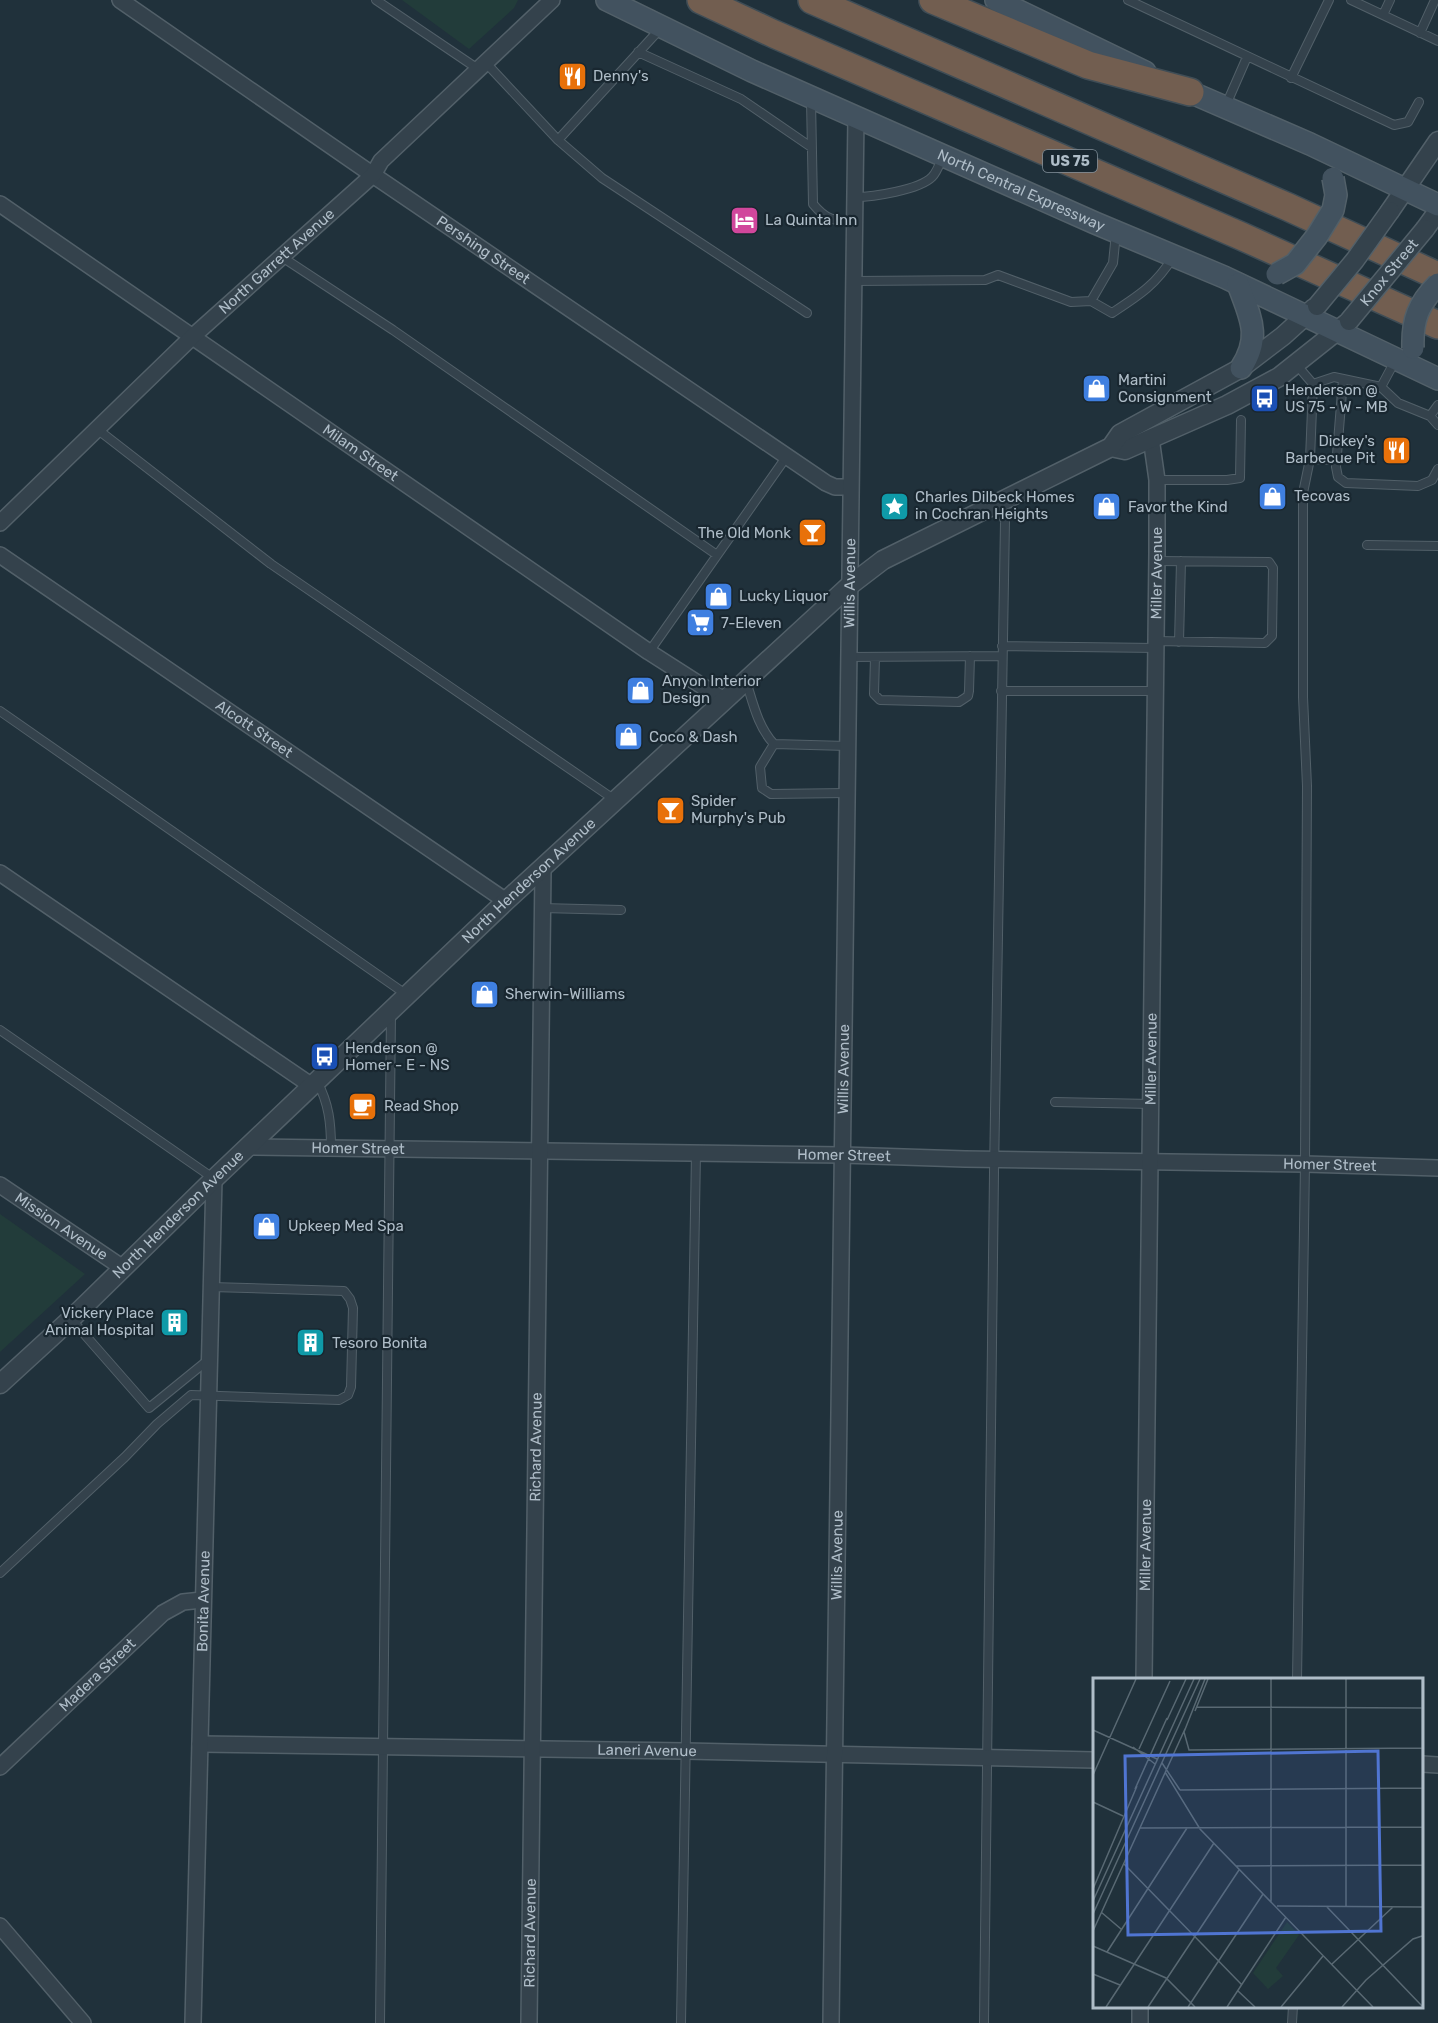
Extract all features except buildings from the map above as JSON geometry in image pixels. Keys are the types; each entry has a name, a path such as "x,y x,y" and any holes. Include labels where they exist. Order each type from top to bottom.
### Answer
{"highway":[{"name":"US 75","path":"701,0 774,34 1241,236 1438,325"},
{"path":"812,0 1278,202 1438,276"},
{"path":"933,0 1088,65 1190,92"}],"main road":[{"name":"North Central Expressway","path":"607,0 660,28 752,71 1116,232 1238,284 1311,311 1404,354"},
{"path":"996,0 1190,92 1310,144 1438,205"},
{"path":"1241,368 1250,354 1254,335 1238,284 1276,274 1295,264 1317,236 1333,210 1336,195 1333,178 1323,160 1310,144"},
{"path":"1433,377 1416,361 1404,354 1417,311 1438,284"}],"street":[{"name":"Pershing Street","path":"120,0 826,483 835,487 850,487"},
{"name":"North Garrett Avenue","path":"0,523 192,337 373,175 381,161 552,0"},
{"name":"Willis Avenue","path":"831,2023 856,116"},
{"path":"1406,190 1438,141"},
{"name":"North Henderson Avenue","path":"0,1384 71,1319 214,1179 506,902 849,586 884,560 1111,447 1120,434 1241,368 1311,311 1355,260 1406,190"},
{"name":"Milam Street","path":"0,204 649,652 724,700"},
{"name":"Knox Street","path":"1343,326 1438,211"},
{"name":"North Henderson Avenue","path":"1111,447 1125,450 1227,405 1279,376 1343,326"},
{"name":"Miller Avenue","path":"1144,1678 1157,480 1151,438"},
{"name":"Alcott Street","path":"0,555 506,902"},
{"name":"Richard Avenue","path":"529,2023 543,870"},
{"path":"0,873 315,1084"},
{"name":"Homer Street","path":"248,1147 843,1155 1438,1168"},
{"name":"Bonita Avenue","path":"193,2023 214,1179"},
{"name":"Mission Avenue","path":"0,1185 123,1268"},
{"name":"Madera Street","path":"0,1767 163,1613 183,1602 202,1600"},
{"name":"Laneri Avenue","path":"200,1744 533,1748 1093,1760"},
{"path":"1423,1764 1438,1765"},
{"path":"0,1926 82,2023"}],"lane":[{"path":"376,0 482,66 558,140 602,178 807,314"},
{"path":"1128,0 1394,125 1408,122 1419,102"},
{"path":"1291,78 1329,0"},
{"path":"1351,0 1438,40"},
{"path":"1383,15 1390,0"},
{"path":"1420,33 1435,0"},
{"path":"558,140 660,28"},
{"path":"638,52 741,99 810,147"},
{"path":"1225,107 1247,57"},
{"path":"811,96 810,147 813,204 821,215 832,220 854,221"},
{"path":"855,197 880,196 926,182 934,176 944,155"},
{"path":"1091,301 1113,263 1116,232"},
{"path":"854,281 985,280 998,275 1071,302 1091,301 1112,313 1139,295 1161,276 1173,256"},
{"path":"282,257 393,330 717,555"},
{"path":"1381,387 1404,354"},
{"path":"1295,363 1313,384 1310,459 1303,505 1303,697 1307,786 1305,1164 1297,1678"},
{"path":"1313,384 1334,377 1381,387 1398,403 1430,416 1438,425"},
{"path":"1343,379 1336,460 1338,477 1346,483 1418,486 1432,480 1438,470"},
{"path":"1430,416 1438,405"},
{"path":"1157,480 1240,478 1241,420"},
{"path":"97,429 271,564 616,800"},
{"path":"649,652 787,456"},
{"path":"1310,459 1336,460"},
{"path":"984,2023 1001,656 1005,521 997,503"},
{"path":"1367,545 1438,546"},
{"path":"1002,646 1179,642 1265,644 1272,636 1274,568 1269,562 1156,561"},
{"path":"1179,642 1181,561"},
{"path":"875,657 874,694 880,700 959,702 968,696 970,656"},
{"path":"848,657 1001,656"},
{"path":"746,680 758,718 766,736 774,744 847,746"},
{"path":"1001,691 1155,691"},
{"path":"0,711 409,996"},
{"path":"774,744 760,766 762,788 771,794 846,793"},
{"path":"542,908 621,910"},
{"path":"380,2023 392,1011"},
{"path":"0,1030 214,1179"},
{"path":"315,1084 325,1097 331,1121 331,1148"},
{"path":"1055,1102 1151,1104"},
{"path":"681,2023 696,1153"},
{"path":"0,1573 125,1457 157,1424 191,1395 339,1400 348,1395 351,1388 353,1308 351,1299 345,1291 211,1287"},
{"path":"71,1319 149,1408 209,1359"},
{"path":"1292,2023 1293,2008"}],"green space":[{"path":"402,0 518,0 514,8 469,49"},
{"path":"0,1214 85,1274 0,1352"}],"place":[{"name":"Denny's","path":"572,76"},
{"name":"La Quinta Inn","path":"744,220"},
{"name":"Martini Consignment","path":"1097,389"},
{"name":"Henderson @ US 75 - W - MB","path":"1264,399"},
{"name":"Dickey's Barbecue Pit","path":"1396,450"},
{"name":"Tecovas","path":"1273,496"},
{"name":"Charles Dilbeck Homes in Cochran Heights","path":"894,506"},
{"name":"Favor the Kind","path":"1107,507"},
{"name":"The Old Monk","path":"812,533"},
{"name":"Lucky Liquor","path":"718,596"},
{"name":"7-Eleven","path":"700,623"},
{"name":"Anyon Interior Design","path":"641,690"},
{"name":"Coco & Dash","path":"628,737"},
{"name":"Spider Murphy's Pub","path":"670,810"},
{"name":"Sherwin-Williams","path":"484,994"},
{"name":"Henderson @ Homer - E - NS","path":"324,1057"},
{"name":"Read Shop","path":"363,1106"},
{"name":"Upkeep Med Spa","path":"267,1226"},
{"name":"Vickery Place Animal Hospital","path":"175,1322"},
{"name":"Tesoro Bonita","path":"311,1343"}]}
